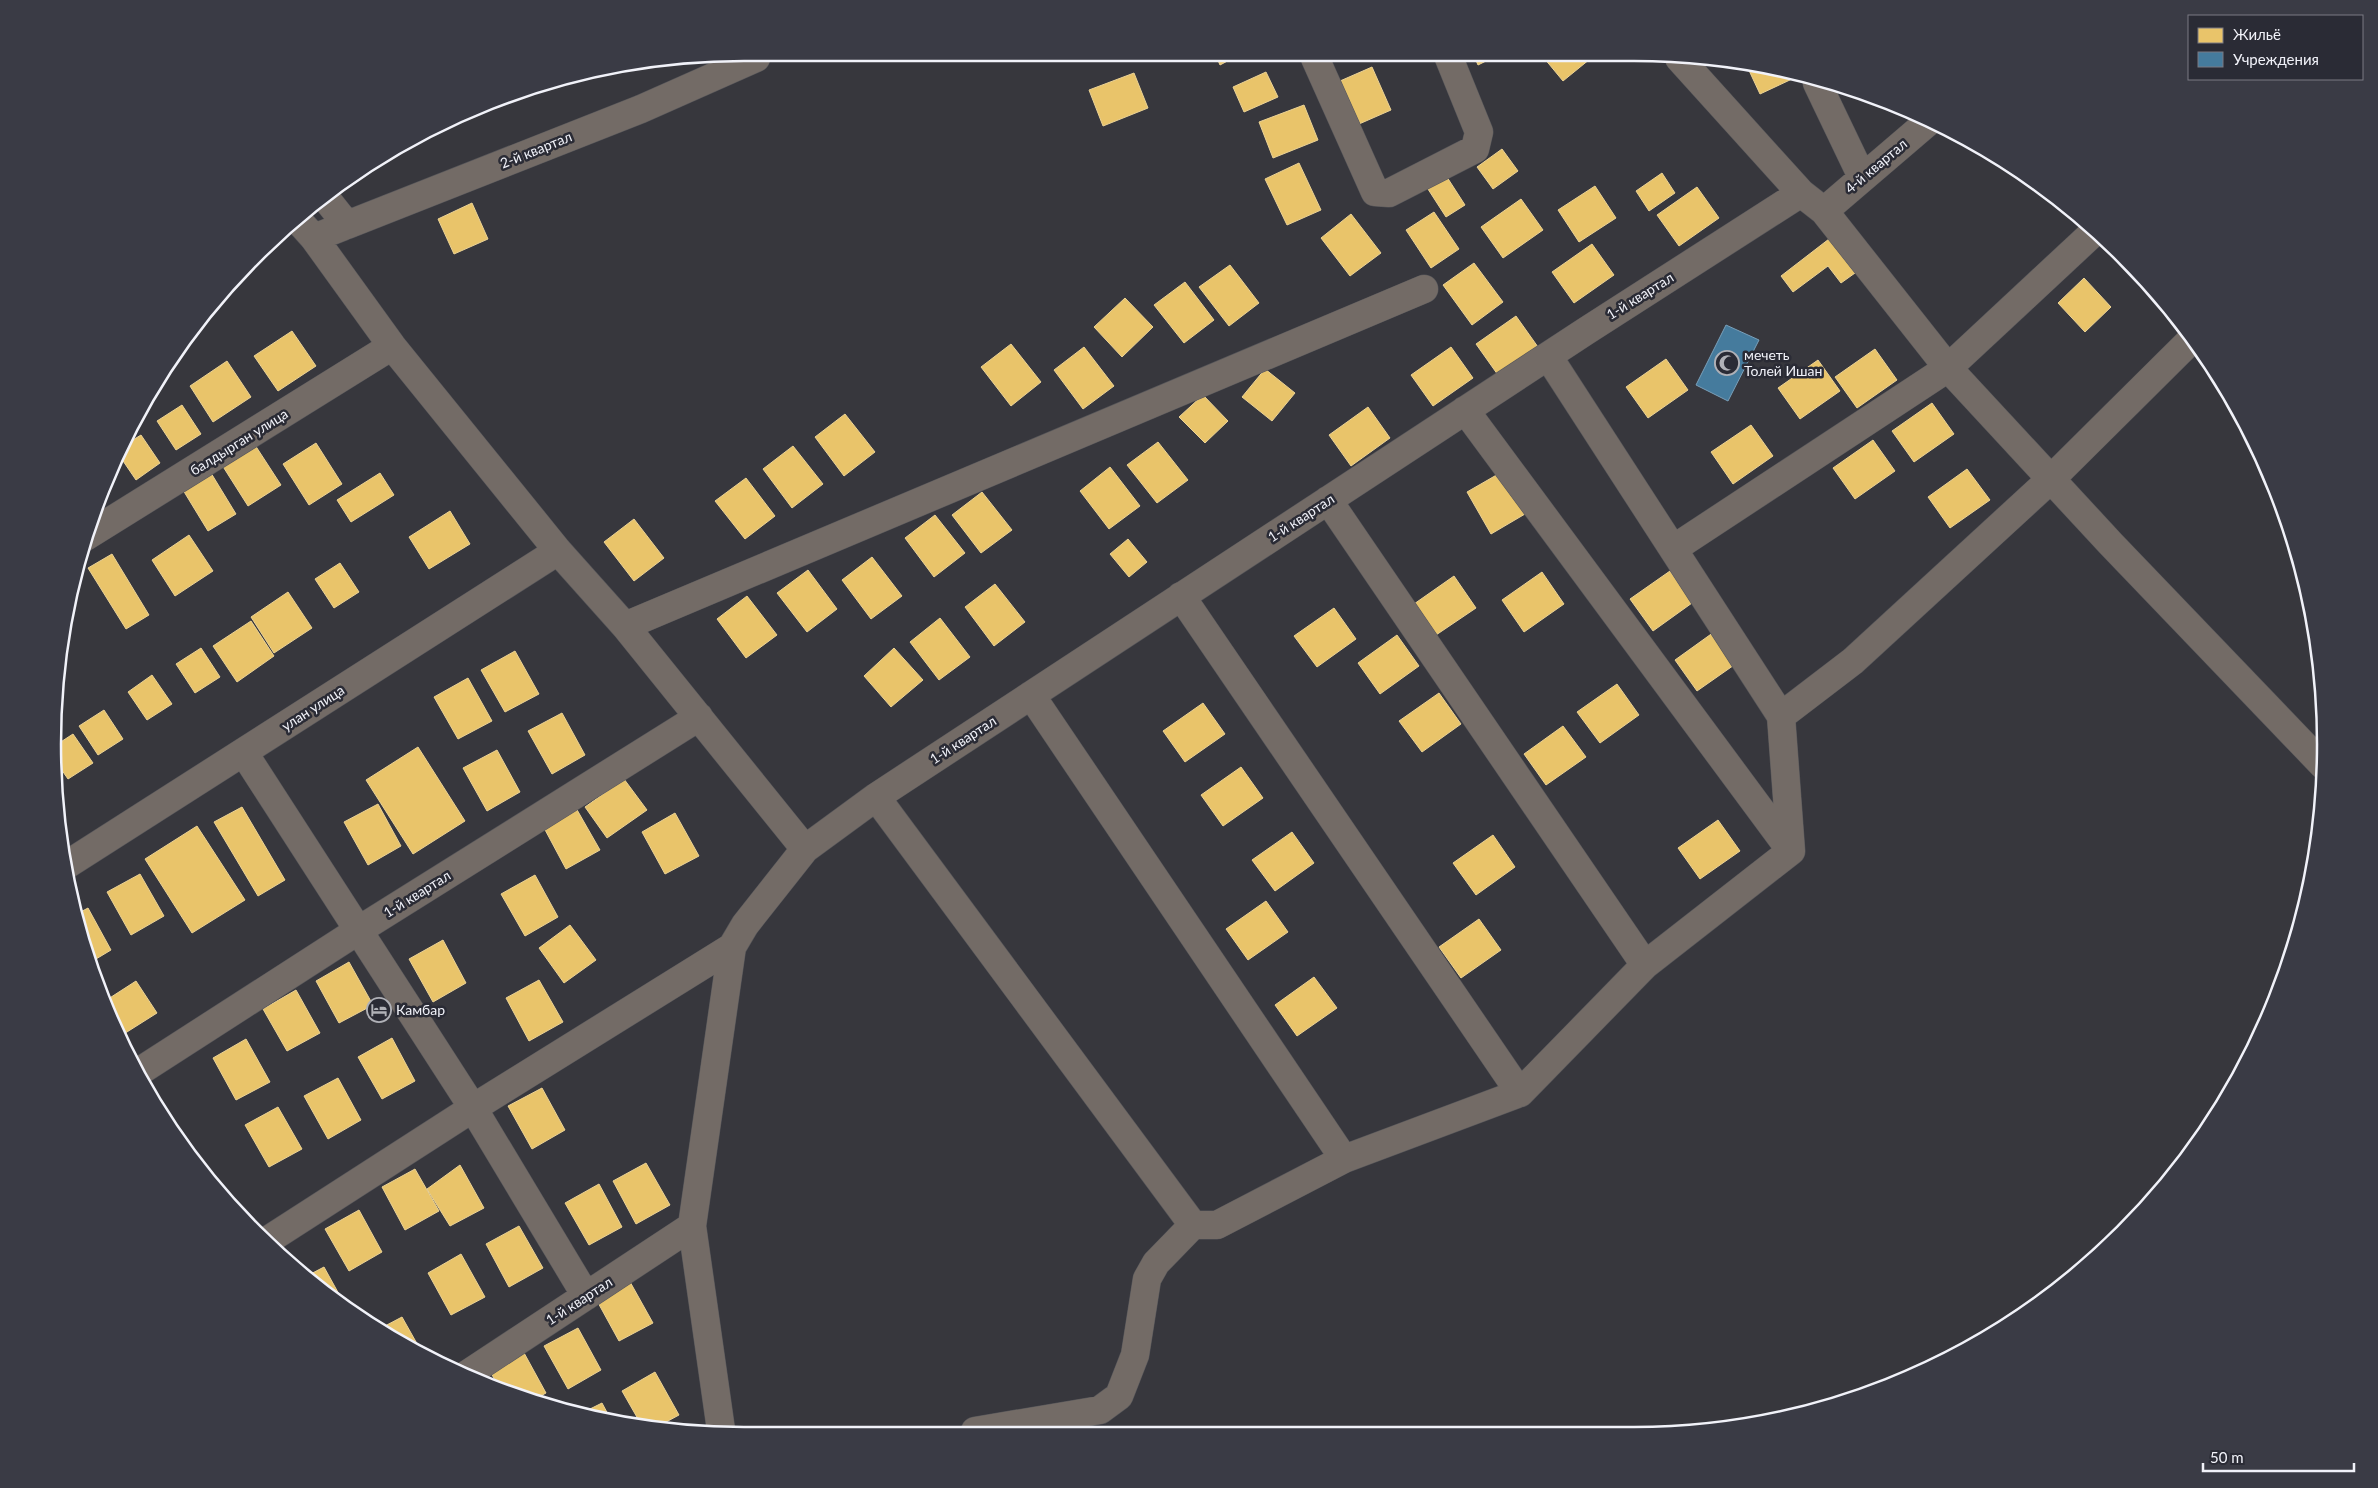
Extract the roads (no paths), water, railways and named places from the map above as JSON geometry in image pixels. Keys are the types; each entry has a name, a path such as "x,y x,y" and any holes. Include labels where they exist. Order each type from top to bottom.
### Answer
{"street":[{"name":"2-й квартал","path":"314,238 641,109 749,61"},
{"path":"1316,61 1375,192 1389,193 1475,148 1479,132 1450,61"},
{"path":"1684,63 1801,193 1824,211 1948,368 2316,758"},
{"path":"1819,87 1862,176"},
{"name":"4-й квартал","path":"1824,211 1862,176 1923,126"},
{"name":"1-й квартал","path":"732,947 745,925 805,849 876,797 1465,410 1801,193"},
{"path":"328,202 347,225"},
{"path":"302,224 314,238 392,346 558,551 625,626 805,849"},
{"path":"1673,549 1948,368 2090,236"},
{"path":"625,626 1424,289"},
{"path":"1781,716 1852,660 2051,479 2187,344"},
{"name":"балдырган улица","path":"95,531 392,346"},
{"path":"1548,356 1781,716 1791,851"},
{"path":"1465,410 1791,851"},
{"path":"1328,500 1645,965"},
{"name":"улан улица","path":"72,862 558,551"},
{"path":"1181,596 1520,1093"},
{"path":"1031,695 1344,1159"},
{"name":"1-й квартал","path":"144,1068 359,930 699,717"},
{"path":"244,753 473,1108 586,1296"},
{"path":"876,797 1193,1225"},
{"path":"999,1427 1100,1410 1119,1396 1135,1355 1147,1280 1156,1263 1193,1225 1217,1225 1344,1159 1520,1093 1645,965 1791,851"},
{"path":"272,1237 473,1108 732,947"},
{"path":"720,1426 692,1226 732,947"},
{"name":"1-й квартал","path":"473,1370 692,1226"}],"place":[{"name":"мечеть Толей Ишан","path":"1727,363"},
{"name":"Камбар","path":"379,1010"}]}
